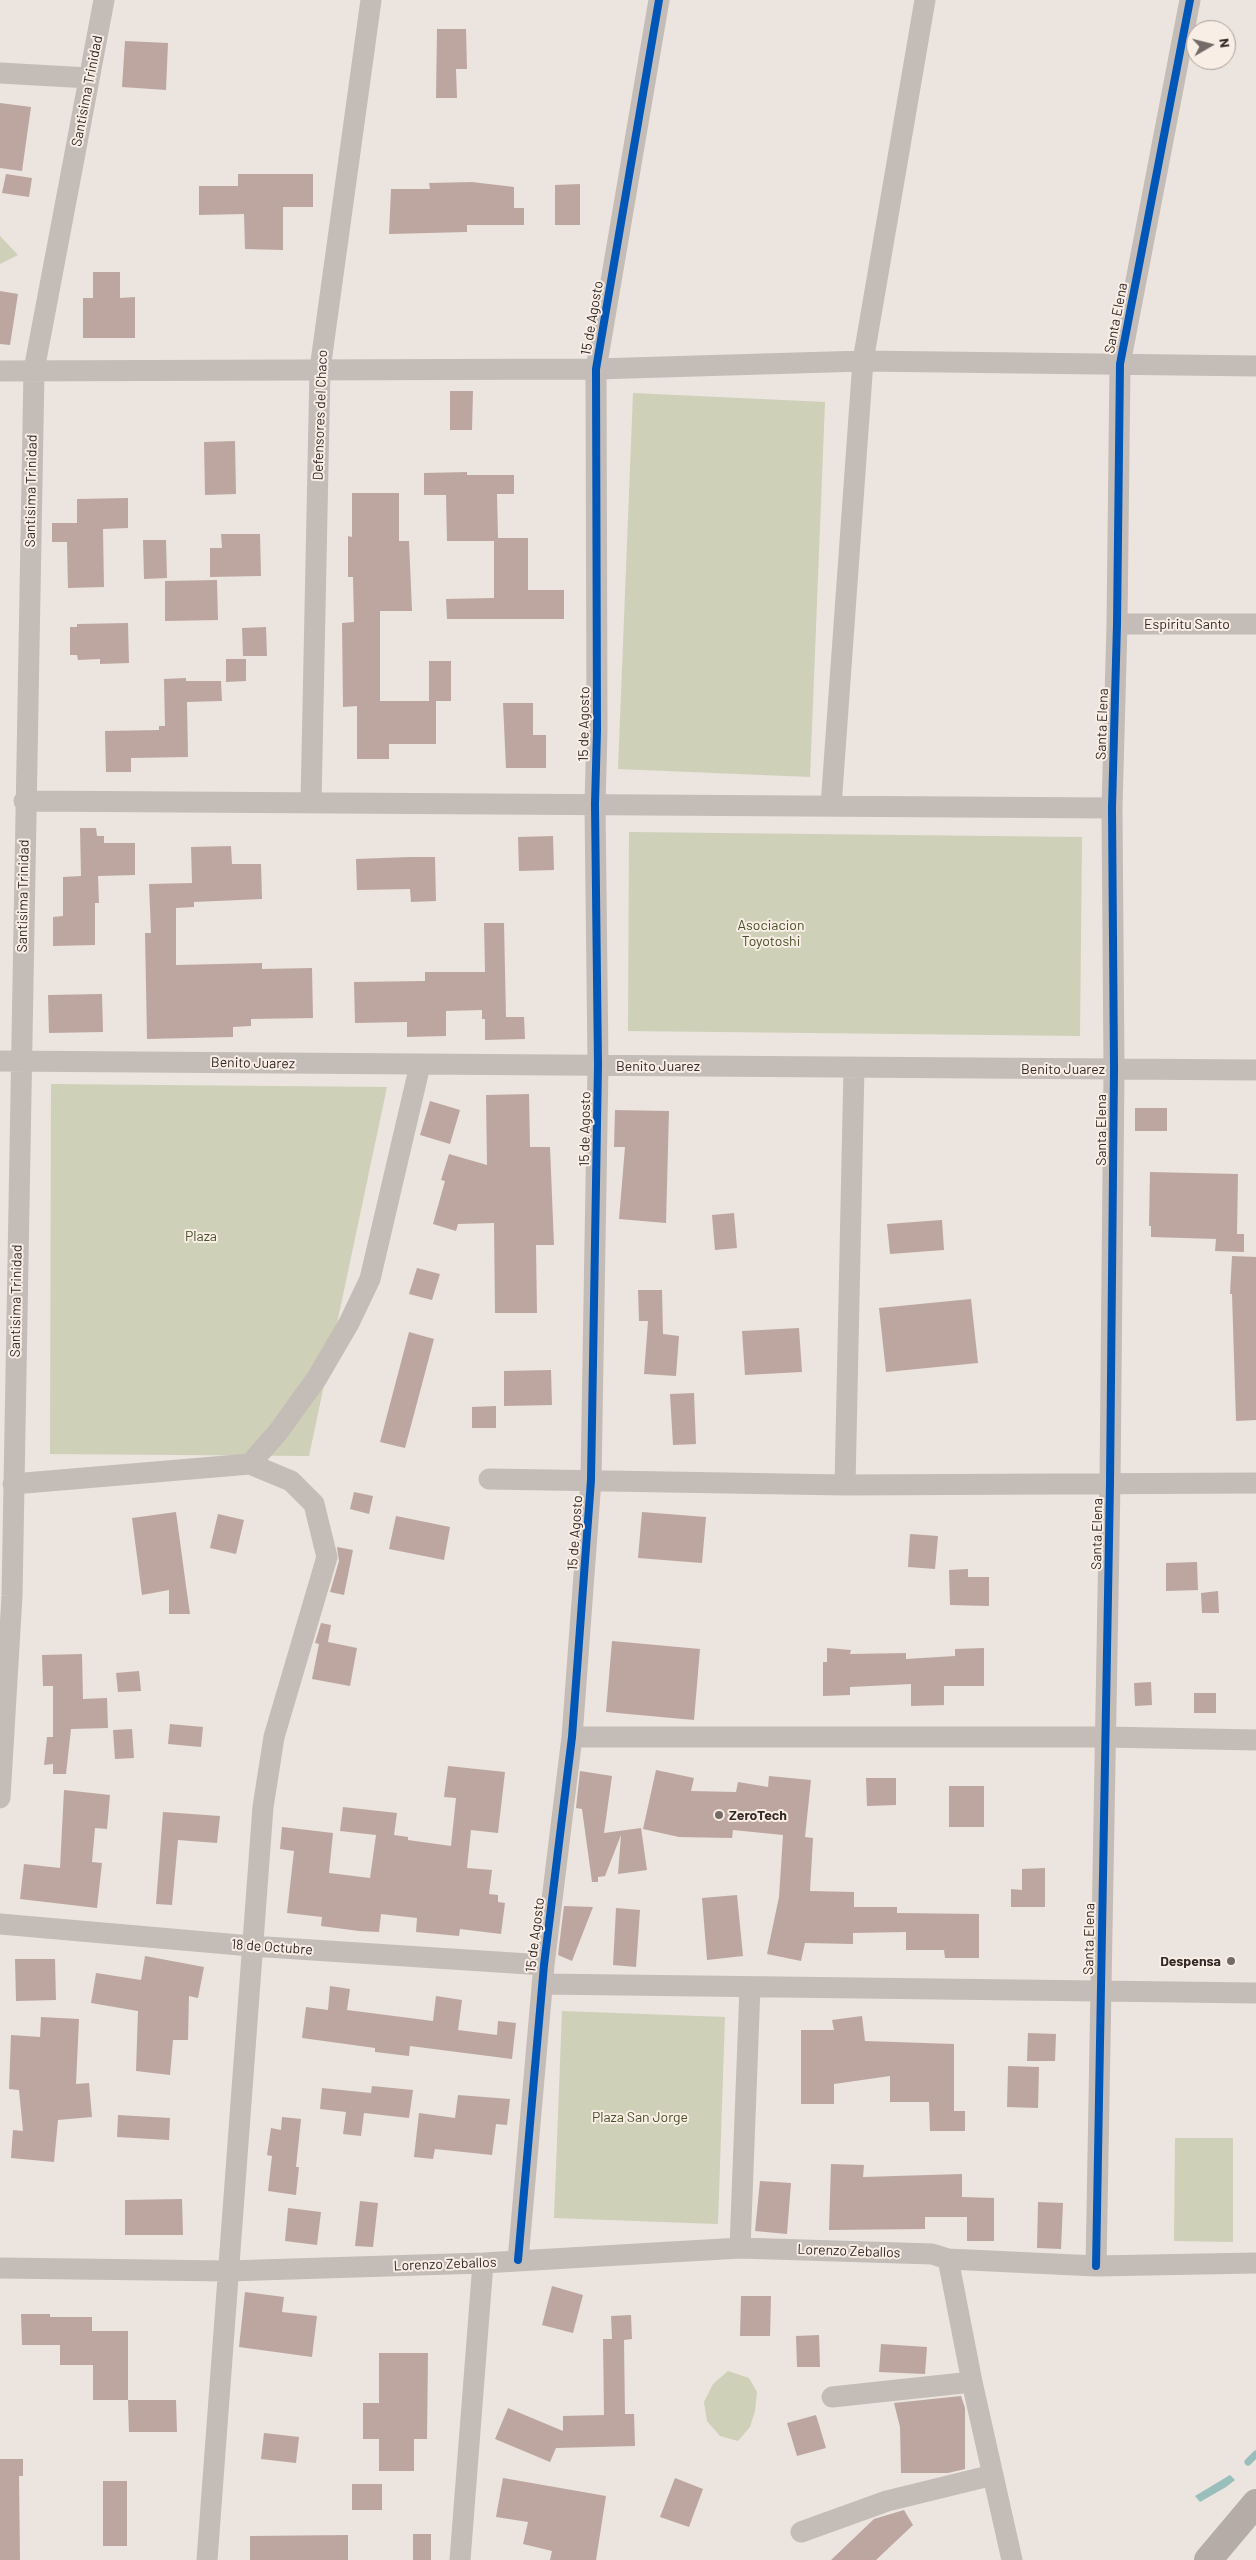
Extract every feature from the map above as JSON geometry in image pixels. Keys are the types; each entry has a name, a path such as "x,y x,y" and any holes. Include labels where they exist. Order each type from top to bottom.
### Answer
{"main road":[{"path":"1212,2558 1256,2503"}],"street":[{"name":"Santisima Trinidad","path":"0,1798 6,1596 13,1484 10,1061 24,801 34,370 104,0"},
{"name":"Defensores del Chaco","path":"311,803 320,370 371,0"},
{"name":"15 de Agosto","path":"518,2260 543,1974 572,1737 591,1480 598,1065 595,804 598,731 596,370 659,0"},
{"path":"830,806 863,361 925,0"},
{"name":"Santa Elena","path":"1096,2266 1110,1483 1114,1069 1112,808 1117,624 1120,364 1190,0"},
{"path":"0,73 90,78"},
{"path":"0,371 596,370 863,361 1256,366"},
{"name":"Espiritu Santo","path":"1117,624 1256,624"},
{"path":"24,801 1112,808"},
{"name":"Benito Juarez","path":"10,1061 1256,1070"},
{"path":"250,1464 278,1432 317,1378 350,1323 370,1279 420,1065"},
{"path":"845,1484 854,1067"},
{"path":"13,1484 250,1464 291,1481 314,1504 327,1557 274,1737 262,1807 207,2560"},
{"path":"489,1478 845,1484 1256,1483"},
{"path":"572,1737 1106,1737 1256,1740"},
{"name":"18 de Octubre","path":"0,1924 543,1974 750,1986 1256,1994"},
{"path":"740,2248 750,1986"},
{"name":"Lorenzo Zeballos","path":"0,2268 228,2271 484,2263 740,2248 932,2254 948,2259 1096,2266 1256,2264"},
{"path":"948,2259 972,2382 1012,2560"},
{"path":"460,2560 484,2263"},
{"path":"832,2397 972,2382"},
{"path":"801,2532 887,2501 993,2475"}],"green space":[{"path":"0,236 18,255 0,264"},
{"path":"633,393 825,402 810,777 618,769"},
{"name":"Asociacion Toyotoshi","path":"629,832 1082,837 1080,1036 628,1031"},
{"name":"Plaza","path":"51,1084 387,1087 309,1456 50,1454"},
{"name":"Plaza San Jorge","path":"562,2011 725,2017 718,2224 554,2218"},
{"path":"1175,2138 1233,2138 1233,2242 1174,2241"},
{"path":"728,2371 749,2378 757,2392 755,2411 750,2427 738,2441 720,2436 707,2421 704,2402 713,2384"}],"water":[{"path":"1230,2475 1235,2480 1226,2487 1200,2502 1195,2496"}],"building":[{"path":"437,29 466,29 467,69 456,69 457,98 436,98"},
{"path":"125,41 168,43 166,90 122,87"},
{"path":"0,103 31,107 22,171 0,168"},
{"path":"6,174 32,178 29,197 2,193"},
{"path":"238,174 313,174 313,207 283,207 283,250 245,249 244,214 199,215 199,186 238,186"},
{"path":"472,182 514,187 514,208 524,208 524,225 467,225 467,232 389,234 391,189 430,189 429,183"},
{"path":"580,184 580,225 555,225 555,185"},
{"path":"93,272 120,272 120,298 135,297 135,338 83,338 83,298 93,298"},
{"path":"0,291 18,294 10,345 0,344"},
{"path":"450,391 473,391 472,430 450,430"},
{"path":"235,441 236,494 205,495 204,442"},
{"path":"467,472 467,475 514,475 514,494 497,494 498,538 528,538 528,590 564,590 564,619 447,619 446,599 494,598 494,541 447,541 446,495 424,495 424,473"},
{"path":"352,493 399,493 399,541 409,541 412,611 380,611 380,701 429,701 429,661 451,661 451,701 436,701 436,744 389,744 389,759 357,759 357,706 343,707 342,623 354,622 353,577 348,577 348,536 352,537"},
{"path":"128,498 128,528 103,529 104,587 68,588 67,542 52,542 52,523 77,523 77,499"},
{"path":"221,534 260,534 261,576 210,577 210,548 222,548"},
{"path":"143,540 166,540 167,578 144,579"},
{"path":"217,580 218,620 165,621 165,581"},
{"path":"128,623 129,663 100,664 100,659 78,660 77,655 70,655 70,627 77,627 77,624"},
{"path":"266,627 267,656 243,656 242,628"},
{"path":"226,659 246,659 246,681 226,682"},
{"path":"186,678 186,681 221,681 222,701 187,702 188,757 131,758 131,772 106,772 105,731 159,730 159,726 165,726 164,679"},
{"path":"503,703 533,703 533,735 546,735 546,768 506,768"},
{"path":"80,828 96,828 97,836 104,836 104,843 135,843 135,875 98,876 99,903 95,903 95,945 53,946 53,917 63,916 63,877 81,876"},
{"path":"553,836 554,870 519,871 518,837"},
{"path":"231,846 232,864 261,864 262,899 194,902 194,907 176,908 176,965 262,963 262,969 312,968 313,1018 251,1019 251,1026 233,1027 233,1037 147,1039 145,933 151,933 149,884 192,883 191,847"},
{"path":"435,857 436,901 411,902 410,889 357,890 356,859"},
{"path":"484,923 504,923 506,1017 524,1017 525,1039 485,1040 485,1019 482,1019 482,1010 446,1011 446,1036 407,1037 407,1022 355,1023 354,982 425,981 425,972 485,972"},
{"path":"102,994 103,1032 49,1033 48,995"},
{"path":"529,1094 530,1147 550,1147 554,1245 536,1245 537,1313 495,1313 494,1223 458,1224 456,1231 433,1224 445,1181 441,1180 449,1154 487,1165 486,1095"},
{"path":"430,1101 460,1110 450,1144 420,1135"},
{"path":"1135,1108 1167,1108 1167,1131 1135,1131"},
{"path":"615,1110 669,1111 666,1223 619,1219 625,1147 614,1147"},
{"path":"1150,1172 1238,1174 1237,1234 1244,1234 1244,1252 1215,1251 1216,1239 1151,1237 1151,1226 1149,1226"},
{"path":"734,1213 737,1248 715,1250 712,1215"},
{"path":"942,1220 944,1250 890,1254 887,1224"},
{"path":"1232,1256 1256,1257 1256,1420 1236,1421 1232,1294 1230,1294"},
{"path":"417,1268 440,1274 432,1300 409,1294"},
{"path":"638,1290 662,1290 663,1334 679,1336 676,1376 644,1374 648,1321 639,1321"},
{"path":"971,1299 978,1363 886,1372 879,1308"},
{"path":"799,1328 802,1372 745,1375 742,1331"},
{"path":"409,1332 434,1339 405,1448 380,1442"},
{"path":"551,1370 552,1405 504,1406 504,1371"},
{"path":"694,1393 696,1444 673,1445 670,1394"},
{"path":"496,1406 496,1428 472,1428 472,1407"},
{"path":"354,1492 373,1496 369,1514 350,1509"},
{"path":"176,1512 190,1614 169,1614 169,1590 142,1595 132,1518"},
{"path":"642,1512 706,1517 702,1563 638,1558"},
{"path":"218,1514 244,1520 236,1554 210,1548"},
{"path":"396,1516 450,1527 444,1560 389,1549"},
{"path":"910,1534 938,1536 935,1569 908,1567"},
{"path":"337,1547 353,1550 344,1595 330,1592 339,1561"},
{"path":"1197,1562 1198,1590 1166,1591 1166,1563"},
{"path":"968,1569 968,1577 989,1577 989,1606 950,1605 949,1570"},
{"path":"1218,1591 1219,1613 1202,1613 1201,1593"},
{"path":"321,1623 331,1625 328,1642 357,1648 350,1686 312,1679 319,1644 315,1643"},
{"path":"612,1641 700,1649 694,1720 606,1712"},
{"path":"827,1648 851,1650 850,1654 906,1653 906,1659 955,1656 955,1649 984,1648 984,1686 944,1686 944,1705 911,1706 911,1684 850,1687 850,1695 823,1696 823,1662 827,1662"},
{"path":"82,1654 83,1699 107,1698 108,1728 71,1729 66,1774 53,1774 53,1764 44,1765 47,1737 53,1737 53,1686 43,1686 42,1655"},
{"path":"139,1671 141,1691 118,1692 116,1673"},
{"path":"1151,1682 1152,1705 1135,1706 1134,1683"},
{"path":"1194,1693 1216,1693 1216,1713 1194,1713"},
{"path":"170,1724 203,1727 201,1747 168,1744"},
{"path":"132,1729 134,1758 115,1759 113,1730"},
{"path":"448,1766 505,1772 498,1833 471,1830 467,1868 492,1870 489,1894 498,1895 498,1902 505,1903 501,1934 460,1929 459,1936 416,1932 417,1918 381,1914 379,1932 359,1931 321,1926 322,1917 287,1913 294,1851 280,1849 282,1827 333,1833 329,1873 370,1878 376,1835 340,1831 343,1807 397,1813 394,1835 408,1837 408,1840 451,1846 456,1798 444,1797"},
{"path":"656,1770 694,1778 691,1791 736,1792 738,1782 768,1787 769,1776 811,1780 805,1837 813,1838 810,1891 854,1892 854,1907 897,1907 897,1913 979,1914 979,1958 945,1958 944,1950 906,1950 906,1932 853,1933 853,1944 805,1943 801,1961 767,1954 779,1897 783,1835 733,1830 732,1838 679,1837 643,1829"},
{"path":"580,1771 612,1776 604,1833 641,1828 647,1870 618,1874 621,1835 605,1876 598,1877 598,1882 592,1882 582,1809 576,1808"},
{"path":"866,1778 896,1778 896,1805 867,1806"},
{"path":"949,1786 984,1786 984,1827 949,1827"},
{"path":"64,1790 110,1795 107,1829 95,1828 92,1862 102,1863 97,1908 20,1899 24,1864 60,1868"},
{"path":"163,1812 220,1816 217,1843 178,1840 172,1905 156,1904"},
{"path":"1045,1868 1045,1907 1011,1907 1011,1889 1022,1890 1022,1869"},
{"path":"737,1895 743,1956 707,1960 702,1898"},
{"path":"564,1906 593,1907 572,1961 558,1955"},
{"path":"616,1908 640,1910 636,1967 613,1965"},
{"path":"145,1956 204,1967 198,1998 189,1996 188,2040 173,2040 170,2075 136,2071 138,2011 91,2003 96,1973 141,1980"},
{"path":"15,1959 55,1959 56,2000 16,2001"},
{"path":"330,1986 350,1989 347,2010 433,2021 436,1996 462,2000 458,2030 497,2035 498,2021 516,2023 512,2059 410,2046 409,2056 375,2052 375,2048 302,2038 306,2007 328,2010"},
{"path":"862,2016 865,2041 954,2044 954,2111 965,2111 965,2131 930,2131 929,2102 890,2102 890,2076 834,2084 834,2104 801,2104 801,2030 834,2030 832,2020"},
{"path":"41,2017 79,2019 76,2084 89,2083 92,2117 58,2120 54,2162 11,2158 13,2130 23,2131 19,2090 9,2089 11,2035 40,2037"},
{"path":"1028,2033 1056,2034 1055,2061 1027,2061"},
{"path":"1008,2066 1039,2067 1038,2108 1007,2107"},
{"path":"372,2086 413,2090 409,2118 364,2113 361,2136 343,2134 346,2112 320,2109 322,2088 371,2093"},
{"path":"458,2095 510,2099 507,2125 496,2124 492,2155 435,2149 433,2159 414,2157 419,2113 455,2118"},
{"path":"118,2115 170,2118 169,2140 117,2137"},
{"path":"282,2117 301,2119 296,2167 299,2167 296,2195 268,2191 272,2156 267,2155 271,2128 281,2130"},
{"path":"831,2164 864,2165 863,2177 962,2174 962,2197 994,2198 994,2241 967,2241 967,2217 925,2217 925,2229 829,2230"},
{"path":"760,2181 791,2183 787,2234 755,2231"},
{"path":"182,2199 183,2235 125,2235 125,2200"},
{"path":"360,2201 378,2203 373,2247 355,2246"},
{"path":"1038,2202 1063,2203 1061,2249 1037,2248"},
{"path":"288,2208 321,2212 317,2245 285,2241"},
{"path":"552,2286 583,2295 573,2333 542,2325"},
{"path":"245,2292 284,2297 282,2312 317,2316 312,2357 239,2347"},
{"path":"741,2296 771,2296 770,2336 740,2336"},
{"path":"21,2314 50,2314 50,2317 92,2317 92,2331 128,2331 128,2400 93,2400 93,2365 60,2365 60,2345 22,2345"},
{"path":"631,2315 632,2339 624,2340 625,2414 634,2414 635,2446 556,2448 550,2462 495,2439 508,2408 563,2431 563,2416 604,2415 603,2339 612,2339 611,2316"},
{"path":"819,2335 820,2367 797,2367 796,2336"},
{"path":"881,2344 927,2347 925,2374 879,2372"},
{"path":"379,2353 428,2353 427,2439 414,2439 414,2471 379,2471 379,2439 363,2439 363,2403 379,2403"},
{"path":"961,2396 965,2408 965,2469 948,2473 901,2473 900,2427 894,2403"},
{"path":"128,2400 176,2400 177,2432 129,2432"},
{"path":"816,2415 826,2448 797,2456 787,2423"},
{"path":"264,2433 299,2437 296,2463 261,2459"},
{"path":"0,2459 23,2459 23,2476 19,2476 20,2560 0,2560"},
{"path":"503,2478 606,2496 596,2560 550,2560 552,2551 523,2544 528,2522 496,2517"},
{"path":"675,2478 703,2489 689,2527 660,2517"},
{"path":"103,2481 127,2481 127,2546 103,2546"},
{"path":"352,2484 382,2484 382,2510 352,2510"},
{"path":"904,2510 913,2525 876,2560 831,2560 874,2519"},
{"path":"413,2534 431,2534 431,2560 413,2560"},
{"path":"348,2535 348,2560 250,2560 250,2536"}],"waterway":[{"path":"1248,2462 1256,2454"}],"cycle path":[{"path":"518,2260 544,1965 572,1737 591,1480 598,1065 595,804 597,731 596,369 659,0"},
{"path":"1096,2266 1110,1483 1114,1069 1112,808 1117,624 1120,364 1190,0"}],"place":[{"name":"ZeroTech","path":"719,1815"},
{"name":"Despensa","path":"1231,1961"}]}
